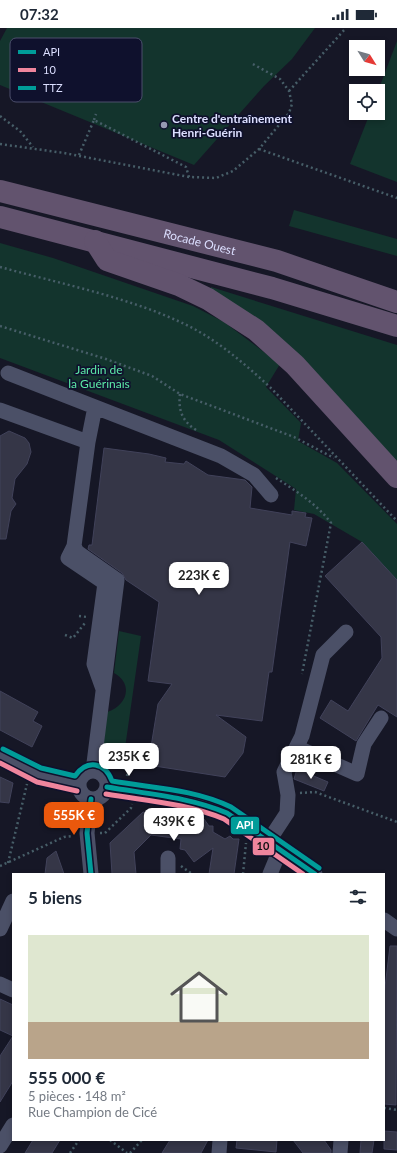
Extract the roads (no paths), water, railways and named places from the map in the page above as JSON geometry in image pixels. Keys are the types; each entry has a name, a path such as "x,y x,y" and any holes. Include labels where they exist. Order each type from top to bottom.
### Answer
{"highway":[{"name":"Rocade Ouest","path":"0,191 277,261 397,302"},
{"name":"Rocade Ouest","path":"0,217 272,288 397,326"},
{"path":"95,241 107,260 179,285 208,299 256,330 295,365 397,477"}],"street":[{"path":"8,373 221,456 254,475 271,495"},
{"path":"95,407 88,442 74,546 68,558 104,583 94,664 103,689"},
{"path":"0,410 88,442"},
{"path":"74,546 76,552 117,580 93,767 81,777 79,784 82,794 91,799 98,798 104,794 107,787 103,776 93,767"},
{"path":"270,873 274,846 287,813 288,794 284,772 302,736 323,655 346,632"},
{"path":"297,746 357,774 364,744 382,718"},
{"path":"0,756 46,777 79,784"},
{"path":"107,787 211,805 227,813 314,873"},
{"path":"91,799 87,833 91,873"},
{"path":"168,858 168,873"},
{"path":"0,929 12,903"},
{"path":"385,921 397,929"},
{"path":"0,984 12,990"},
{"path":"0,1146 12,1127"},
{"path":"219,1153 220,1141"},
{"path":"340,1153 341,1141"}],"place":[{"name":"Centre d'entraînement Henri-Guérin","path":"164,125"}],"park label":[{"name":"Jardin de la Guérinais","path":"99,376"}]}
